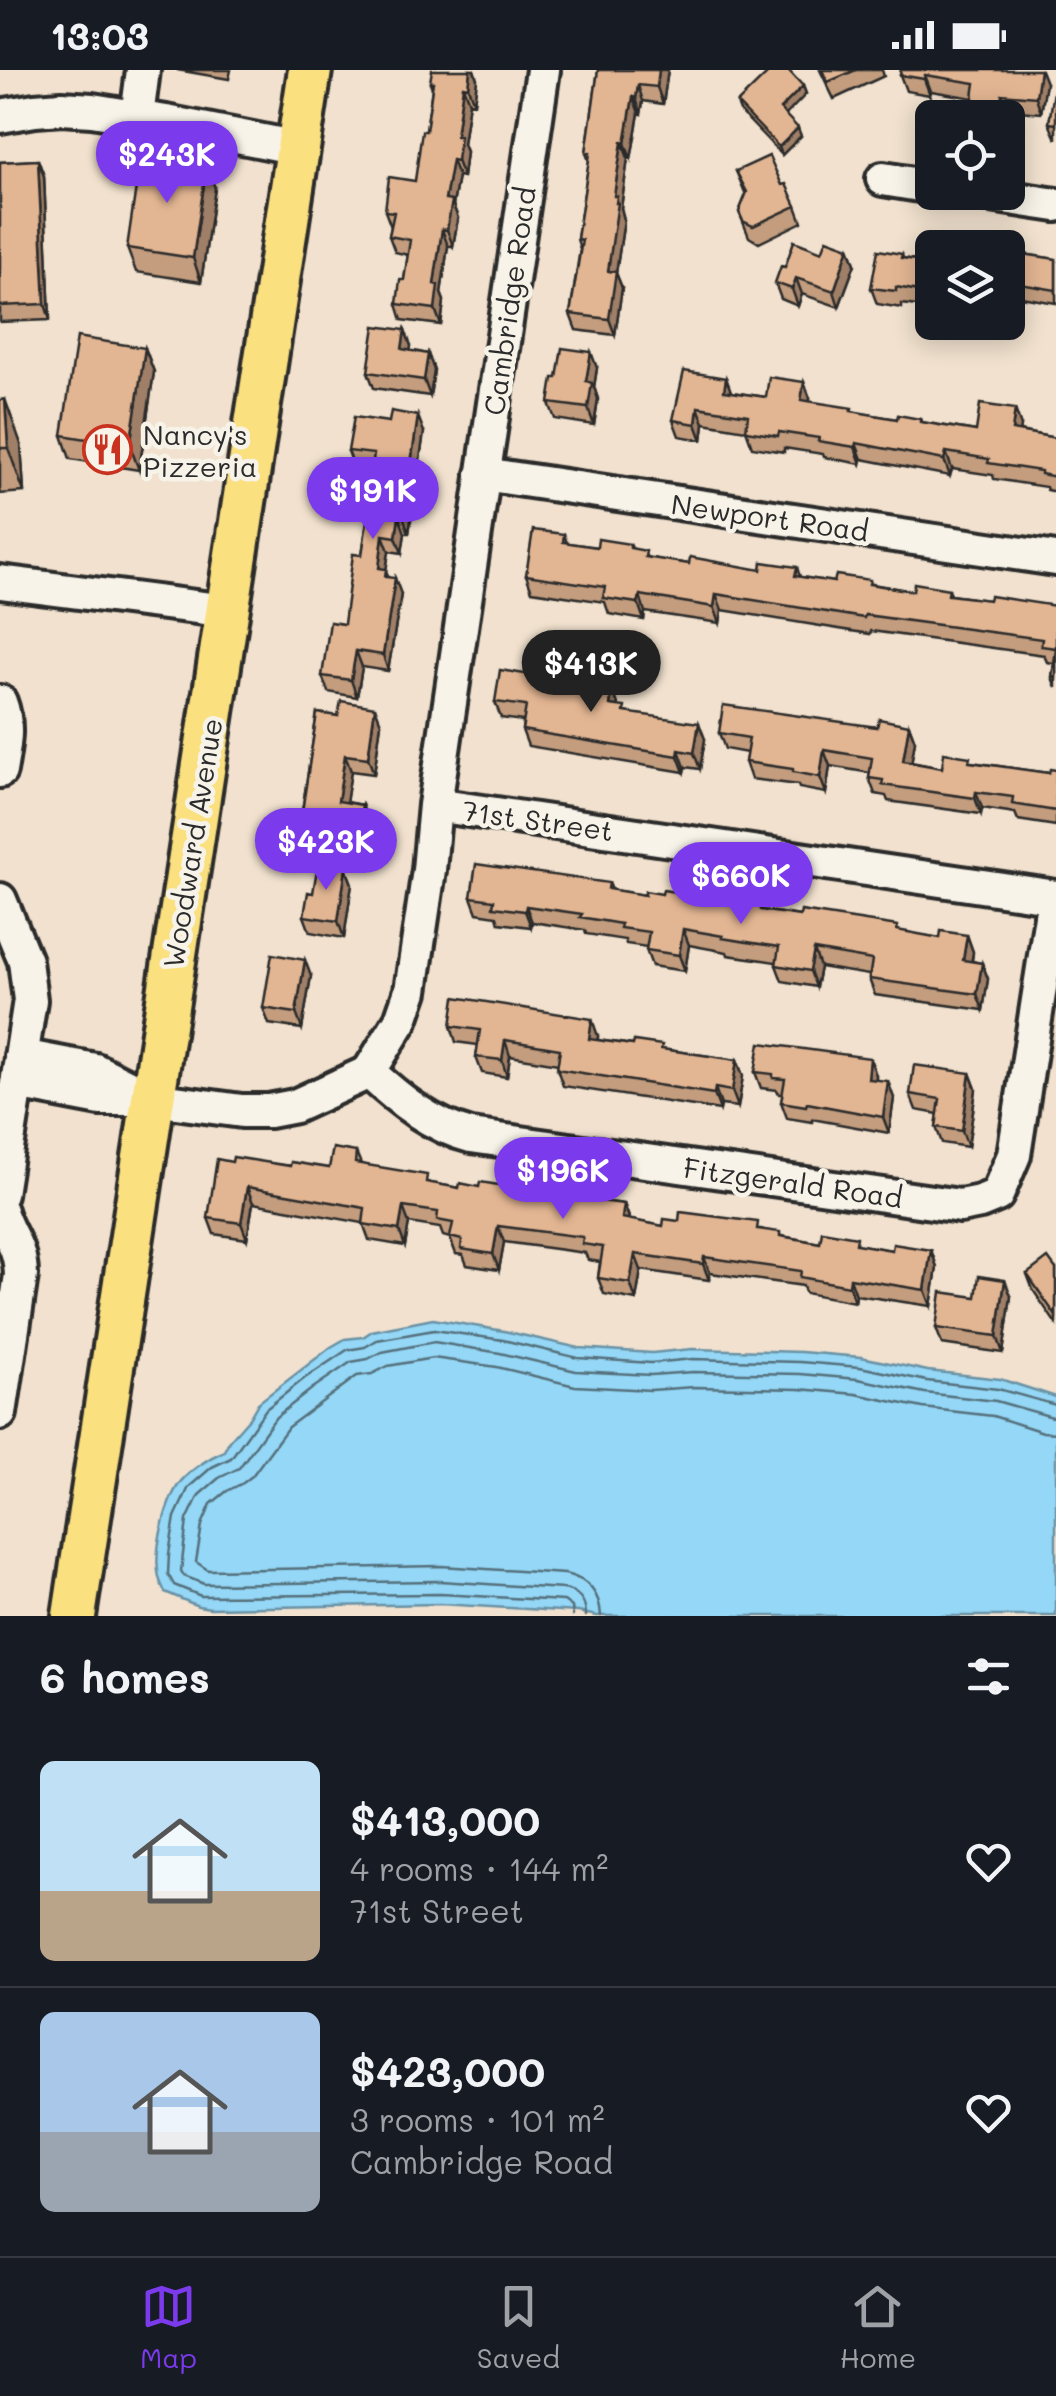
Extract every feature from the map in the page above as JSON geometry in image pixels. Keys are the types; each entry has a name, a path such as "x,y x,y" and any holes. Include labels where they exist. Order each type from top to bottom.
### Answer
{"main road":[{"name":"Woodward Avenue","path":"74,1616 310,70"}],"street":[{"path":"137,116 144,70"},
{"name":"Cambridge Road","path":"369,1072 412,991 434,805 543,70"},
{"path":"0,116 62,108 137,116 298,148"},
{"path":"883,180 915,185"},
{"path":"1025,200 1056,205"},
{"name":"Newport Road","path":"484,474 1056,559"},
{"path":"0,582 227,612"},
{"path":"0,702 6,728 0,771"},
{"name":"71st Street","path":"434,805 1055,897"},
{"name":"Fitzgerald Road","path":"369,1072 440,1126 472,1136 960,1206 980,1202 997,1196 1014,1155 1055,897"},
{"path":"0,900 26,961 30,1000 1,1213 20,1256 21,1275 0,1413"},
{"path":"19,1070 100,1099 153,1099 242,1111 294,1106 369,1072"}],"water":[{"path":"433,1319 579,1348 652,1353 692,1349 801,1352 861,1357 928,1371 1000,1379 1056,1397 1056,1616 597,1616 440,1604 210,1608 165,1592 159,1579 160,1539 172,1498 184,1478 224,1451 258,1403 331,1347 372,1331"}],"building":[{"path":"432,70 470,70 468,87 463,86 457,161 452,160 445,200 452,201 447,230 442,229 434,284 438,285 435,309 397,304 410,240 389,236 394,212 385,211 389,177 415,181 422,131 426,131"},
{"path":"598,70 659,70 657,87 638,85 625,143 622,142 608,271 616,272 609,319 570,314 582,240 577,239"},
{"path":"771,70 788,70 803,86 780,109 798,128 779,147 737,103"},
{"path":"822,70 856,70 828,82"},
{"path":"901,70 1040,70 1036,97 1002,94 1001,100 973,100 975,83 900,75"},
{"path":"1056,85 1056,124 1049,123"},
{"path":"141,153 207,164 193,258 127,248"},
{"path":"769,156 796,206 753,226 743,221 739,212 747,192 736,171"},
{"path":"38,160 45,304 0,306 0,162"},
{"path":"827,239 849,247 834,291 796,278 792,289 775,283 794,241 822,252"},
{"path":"878,250 915,260 915,290 871,288"},
{"path":"1025,254 1056,259 1056,290 1025,285"},
{"path":"375,326 405,330 402,349 428,354 424,380 368,372"},
{"path":"77,337 145,348 130,446 62,435"},
{"path":"562,348 591,352 586,381 592,383 588,408 549,403"},
{"path":"684,371 726,378 724,391 766,397 769,377 804,382 801,400 976,431 980,404 1015,409 1012,430 1056,438 1056,477 946,452 944,460 856,443 855,447 779,432 778,436 746,431 748,415 698,407 696,424 673,420"},
{"path":"5,399 8,448 0,448 0,400"},
{"path":"391,411 418,416 403,516 399,516 396,537 383,535 379,568 386,569 385,577 395,578 383,655 356,651 351,680 322,676 330,622 344,624 353,554 362,555 370,502 367,501 374,454 348,451 354,417 389,422"},
{"path":"533,530 564,534 563,542 597,547 598,539 630,544 630,548 646,551 645,557 689,564 690,557 761,570 762,562 797,567 795,576 834,582 836,575 913,591 914,583 949,589 948,595 989,600 990,596 1056,606 1056,648 1041,646 1042,639 865,615 864,618 716,594 714,607 640,595 638,603 603,598 605,587 526,575"},
{"path":"500,670 612,688 610,705 625,707 624,712 699,723 694,753 679,750 678,756 522,730 526,706 495,702"},
{"path":"341,701 375,707 368,758 345,755 338,801 362,805 357,834 300,825 317,713 338,716"},
{"path":"723,705 877,727 879,719 909,725 903,761 942,768 944,753 970,757 969,762 1049,773 1050,769 1056,770 1056,811 1012,804 1013,797 976,792 975,798 882,785 883,780 869,778 872,758 824,750 820,777 745,762 749,738 719,733"},
{"path":"318,863 346,868 338,921 304,916"},
{"path":"476,864 609,883 608,889 645,895 645,891 662,894 663,890 760,906 760,910 800,916 801,911 898,926 897,930 940,938 941,931 967,935 963,960 982,963 977,994 869,979 872,960 814,950 810,971 776,965 779,947 683,929 679,955 646,950 649,932 620,928 621,924 580,917 582,914 526,906 525,911 493,907 494,900 471,897"},
{"path":"272,954 305,960 296,1013 263,1008"},
{"path":"455,997 592,1019 589,1039 633,1045 634,1041 737,1060 732,1091 715,1088 714,1094 557,1069 560,1049 505,1040 502,1060 476,1057 480,1030 451,1026"},
{"path":"760,1043 870,1058 868,1079 888,1081 883,1117 781,1102 785,1079 755,1072"},
{"path":"914,1065 970,1073 962,1131 936,1127 940,1099 910,1094"},
{"path":"333,1148 356,1152 355,1163 427,1175 426,1182 459,1188 460,1183 479,1187 480,1182 505,1186 504,1189 624,1204 622,1218 663,1226 664,1219 679,1221 680,1212 758,1222 757,1229 820,1243 822,1231 857,1237 856,1244 892,1250 893,1244 931,1250 925,1290 850,1278 849,1286 800,1277 801,1271 704,1257 703,1264 635,1254 630,1283 598,1278 603,1247 582,1244 583,1237 498,1226 493,1254 461,1249 462,1240 450,1237 453,1223 437,1220 438,1212 403,1207 399,1230 363,1224 365,1208 247,1187 241,1223 208,1218 217,1159 232,1162 233,1157 329,1168"},
{"path":"1048,1258 1056,1269 1056,1316 1027,1274"},
{"path":"979,1276 1005,1280 997,1336 936,1328 941,1292 976,1297"}],"place":[{"name":"Nancy's Pizzeria","path":"108,450"}]}
